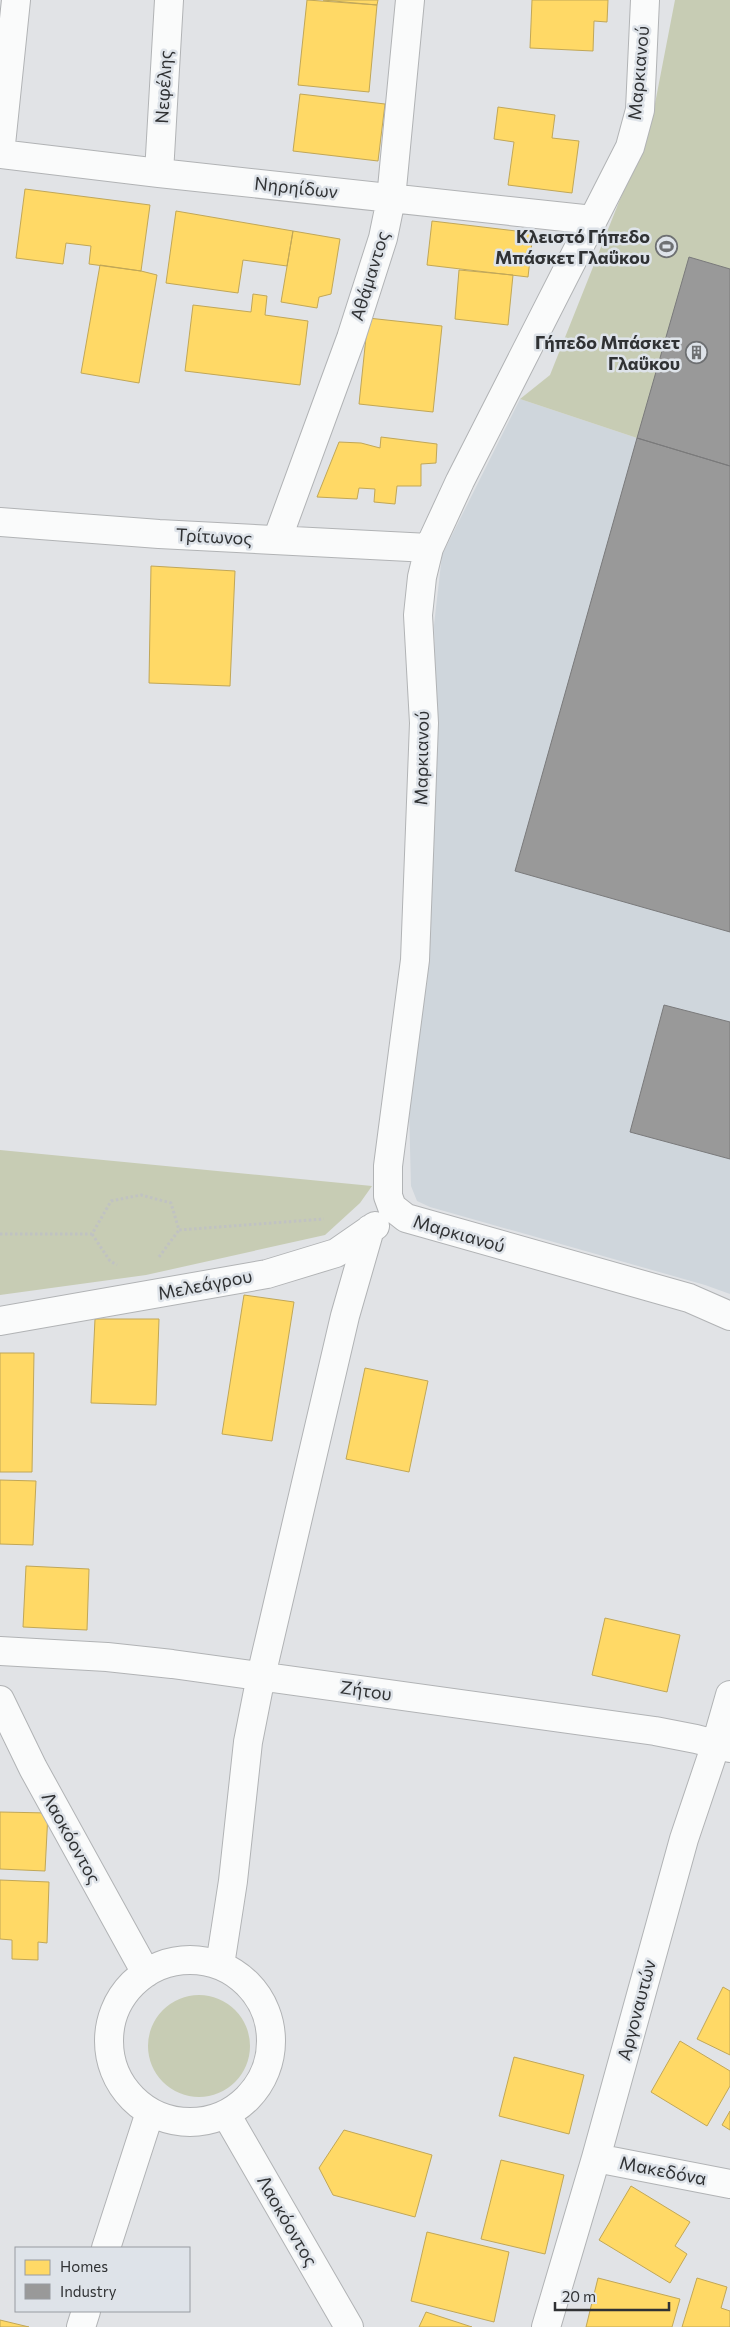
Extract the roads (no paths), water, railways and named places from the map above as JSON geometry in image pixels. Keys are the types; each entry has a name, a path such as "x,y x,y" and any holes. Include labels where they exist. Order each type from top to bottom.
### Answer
{"street":[{"path":"0,154 16,0"},
{"name":"Νεφέλης","path":"159,173 170,0"},
{"name":"Αθάμαντος","path":"277,540 351,338 383,238 391,199 410,0"},
{"name":"Μαρκιανού","path":"645,0 640,110 630,147 460,481 429,548 422,577 418,614 424,723 415,960 388,1166 388,1196 396,1212 406,1218 446,1231 689,1298 730,1316"},
{"name":"Νηρηίδων","path":"0,154 593,220"},
{"name":"Τρίτωνος","path":"0,522 159,534 429,548"},
{"name":"Μελεάγρου","path":"0,1321 267,1274 336,1253 396,1212"},
{"path":"220,1966 233,1881 248,1742 261,1676 346,1316 370,1229"},
{"name":"Ζήτου","path":"0,1651 107,1657 261,1676 655,1731 723,1746"},
{"name":"Αργοναυτών","path":"546,2327 596,2158 684,1839 723,1746 730,1695"},
{"name":"Λαοκόοντος","path":"0,1700 33,1768 146,1973"},
{"path":"182,1960 201,1961 220,1966 232,1972 253,1990 267,2015 271,2042 264,2074 255,2090 242,2104 226,2114 208,2121 188,2123 168,2120 150,2112 134,2100 121,2083 112,2064 109,2044 111,2023 119,2003 130,1986 146,1973 163,1964 182,1960"},
{"path":"106,2247 150,2112"},
{"name":"Λαοκόοντος","path":"226,2114 349,2327"},
{"name":"Μακεδόνα","path":"596,2158 730,2184"},
{"path":"81,2327 86,2312"}],"place":[{"name":"Κλειστό Γήπεδο Μπάσκετ Γλαΰκου","path":"666,247"},
{"name":"Γήπεδο Μπάσκετ Γλαΰκου","path":"696,353"}]}
